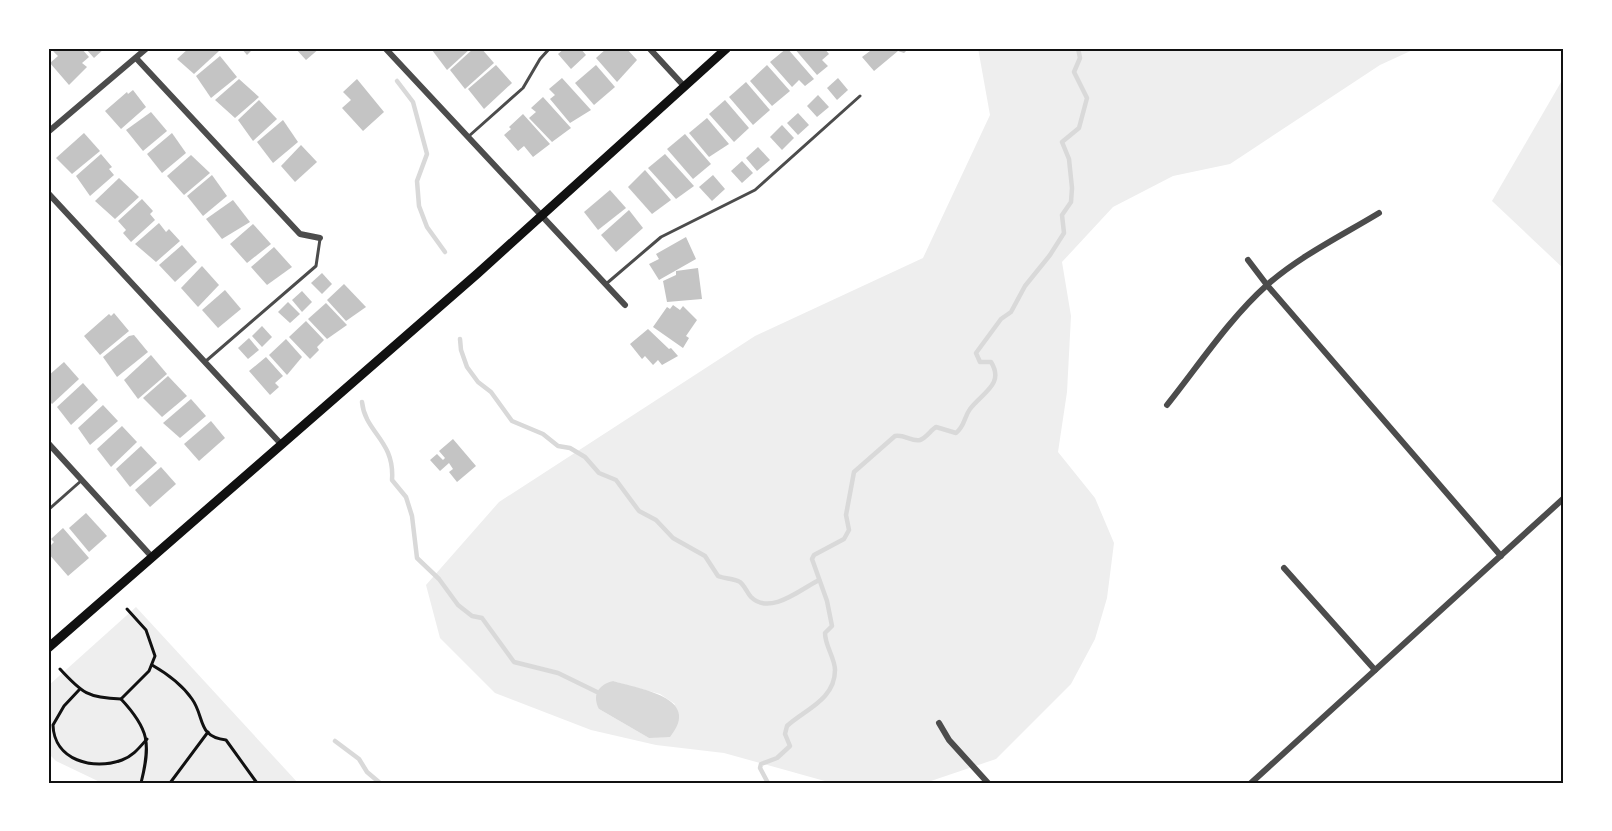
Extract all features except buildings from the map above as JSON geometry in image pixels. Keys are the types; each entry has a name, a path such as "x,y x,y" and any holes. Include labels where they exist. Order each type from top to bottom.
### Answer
{"main road":[{"path":"48,648 541,217 728,48"}],"street":[{"path":"48,132 147,48"},
{"path":"385,48 625,305"},
{"path":"649,48 684,86"},
{"path":"136,58 300,234 320,238"},
{"path":"48,193 281,444"},
{"path":"1167,405 1244,309 1267,285 1289,268 1378,213"},
{"path":"1248,260 1267,285 1501,556"},
{"path":"48,442 152,557"},
{"path":"1251,783 1564,498"},
{"path":"1284,568 1375,670"},
{"path":"939,723 949,740 988,783"}],"lane":[{"path":"468,137 523,88 540,59 550,48"},
{"path":"606,284 661,237 755,190 860,96"},
{"path":"205,362 214,357 316,266 320,238"},
{"path":"48,510 82,480"}],"path":[{"path":"60,669 79,690 104,699 121,699 152,665 155,652 146,630 127,609"},
{"path":"152,665 192,699 199,721 213,738 226,740 257,783"},
{"path":"79,690 64,706 53,724 56,737 68,756 85,763 112,763 132,755 147,740"},
{"path":"121,699 138,718 147,740 146,763 141,783"},
{"path":"170,783 208,732"}],"shaded area":[{"path":"978,48 1417,48 1380,65 1230,164 1173,176 1113,207 1062,262 1071,316 1067,392 1058,452 1095,498 1114,543 1107,598 1095,639 1071,684 996,759 925,783 832,783 724,753 656,745 591,730 495,693 440,638 426,585 499,502 755,336 923,258 990,115","holes":["612,681 660,694 675,704 649,738 599,709"]},
{"path":"1564,77 1564,269 1492,201"},
{"path":"136,607 298,783 102,783 56,761 48,753 48,686"},
{"path":"613,681 651,692 664,697 673,704 679,712 678,723 670,737 649,738 599,709 596,699 598,691"}],"waterway":[{"path":"768,783 760,768 761,764 777,758 790,746 785,734 787,726 824,697 834,680 835,665 825,633 832,626 827,601 812,559 814,555 844,539 849,530 846,515 854,472 895,436 920,440 936,427 956,433 959,430 970,409 994,382 995,370 991,362 980,362 976,353 1001,319 1011,312 1025,286 1064,233 1062,215 1071,202 1072,188 1069,159 1062,142 1079,128 1087,98 1074,72 1080,58 1078,48"},
{"path":"397,81 413,102 427,154 417,181 419,206 427,227 445,252"},
{"path":"460,339 467,367 478,382 491,392 512,421 543,434 558,446 570,448 585,457 599,473 616,480 639,511 656,520 673,538 705,556 718,576 740,582 751,597 767,604 785,599 819,580"},
{"path":"362,402 368,422 389,455 392,480 406,497 412,516 417,558 439,579 458,605 472,616 482,618 514,662 558,673 597,692"},
{"path":"335,741 359,759 367,772 380,783"}]}
